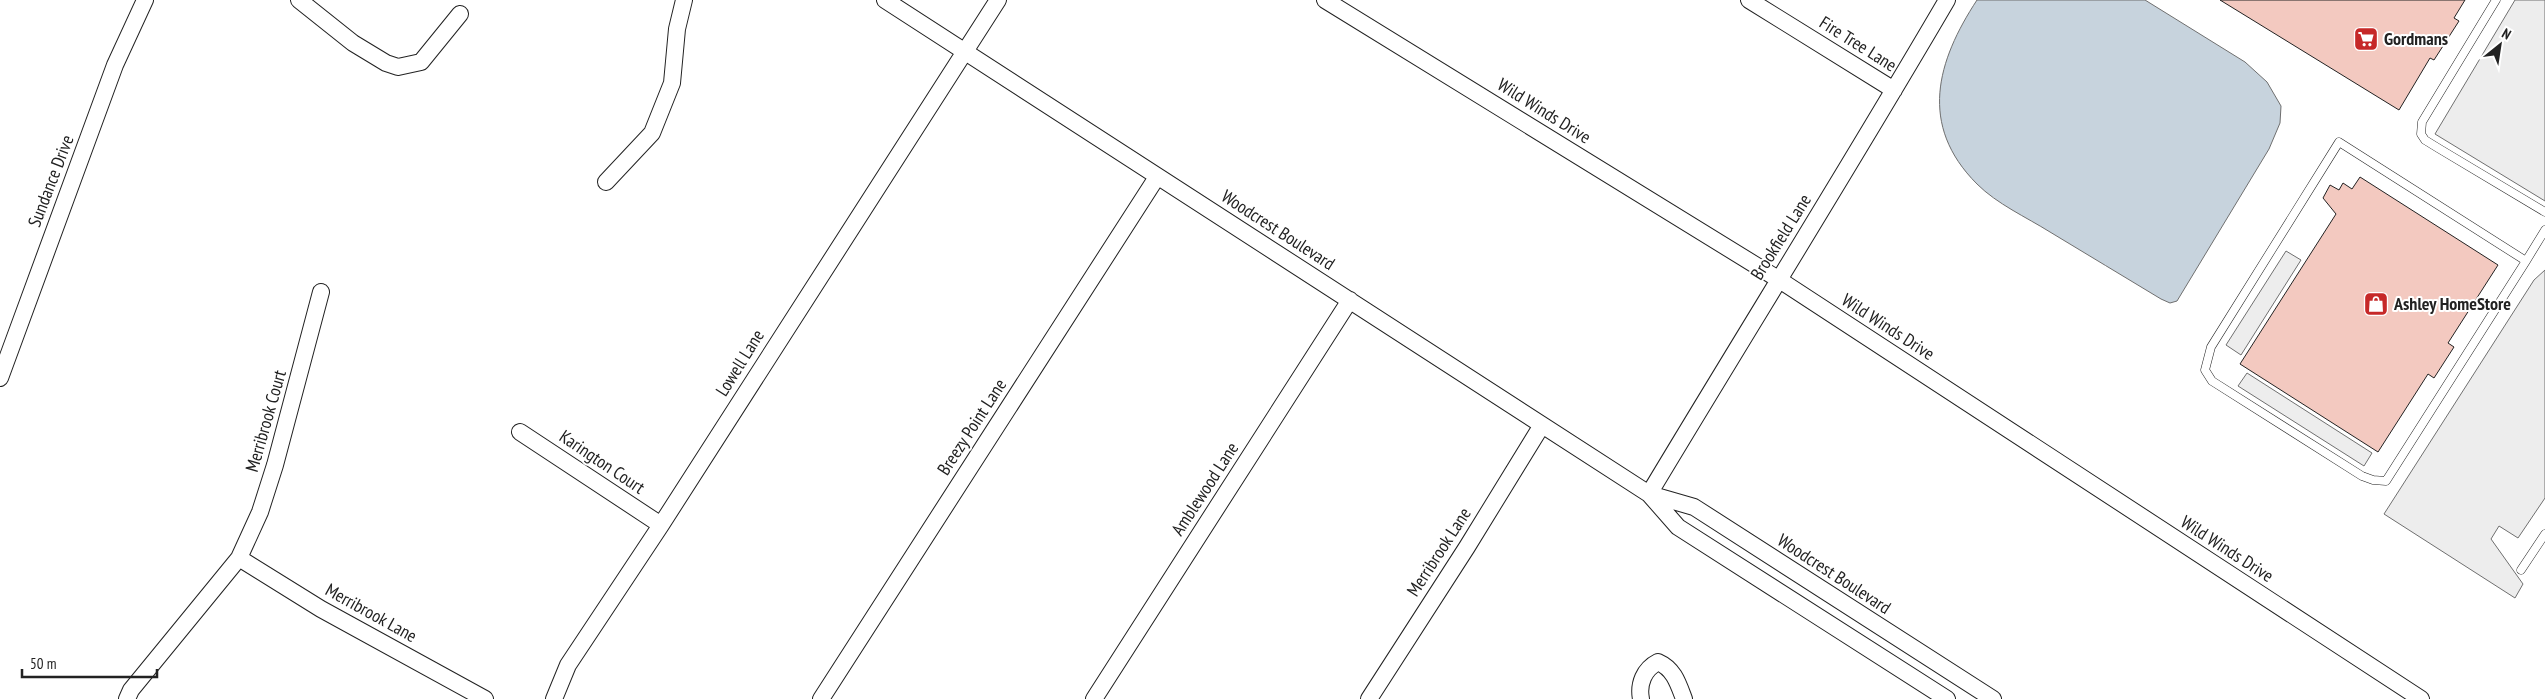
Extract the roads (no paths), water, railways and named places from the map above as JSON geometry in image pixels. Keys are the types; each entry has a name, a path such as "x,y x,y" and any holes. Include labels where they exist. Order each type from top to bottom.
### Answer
{"street":[{"name":"Sundance Drive","path":"0,378 115,65 145,0"},
{"path":"299,0 354,43 398,67 421,62 460,14"},
{"path":"606,182 652,133 672,83 677,29 684,0"},
{"name":"Woodcrest Boulevard","path":"885,0 1649,494 1678,526 1947,699"},
{"name":"Lowell Lane","path":"554,699 568,665 661,525 998,0"},
{"name":"Wild Winds Drive","path":"1326,0 1778,279 2421,699"},
{"name":"Fire Tree Lane","path":"1749,0 1894,90"},
{"name":"Brookfield Lane","path":"1649,494 1778,279 1859,151 1946,0"},
{"name":"Breezy Point Lane","path":"821,699 1157,177"},
{"name":"Merribrook Court","path":"127,699 131,690 239,558 260,512 275,466 321,292"},
{"name":"Amblewood Lane","path":"1094,699 1350,300"},
{"name":"Merribrook Lane","path":"1369,699 1467,547 1542,425"},
{"name":"Karington Court","path":"520,432 661,525"},
{"name":"Woodcrest Boulevard","path":"1649,494 1694,507 1993,699"},
{"name":"Merribrook Lane","path":"239,558 321,609 485,699"},
{"path":"1641,699 1640,690 1644,676 1649,666 1658,662 1666,666 1677,679 1684,699"}],"lane":[{"path":"2496,0 2422,122 2421,134 2438,148 2545,212"},
{"path":"2526,261 2339,142 2211,347 2205,370 2212,381 2362,476 2373,480 2386,480 2526,261 2545,230"},
{"path":"2521,570 2545,534"}],"place":[{"name":"Gordmans","path":"2366,39"},
{"name":"Ashley HomeStore","path":"2376,304"}]}
